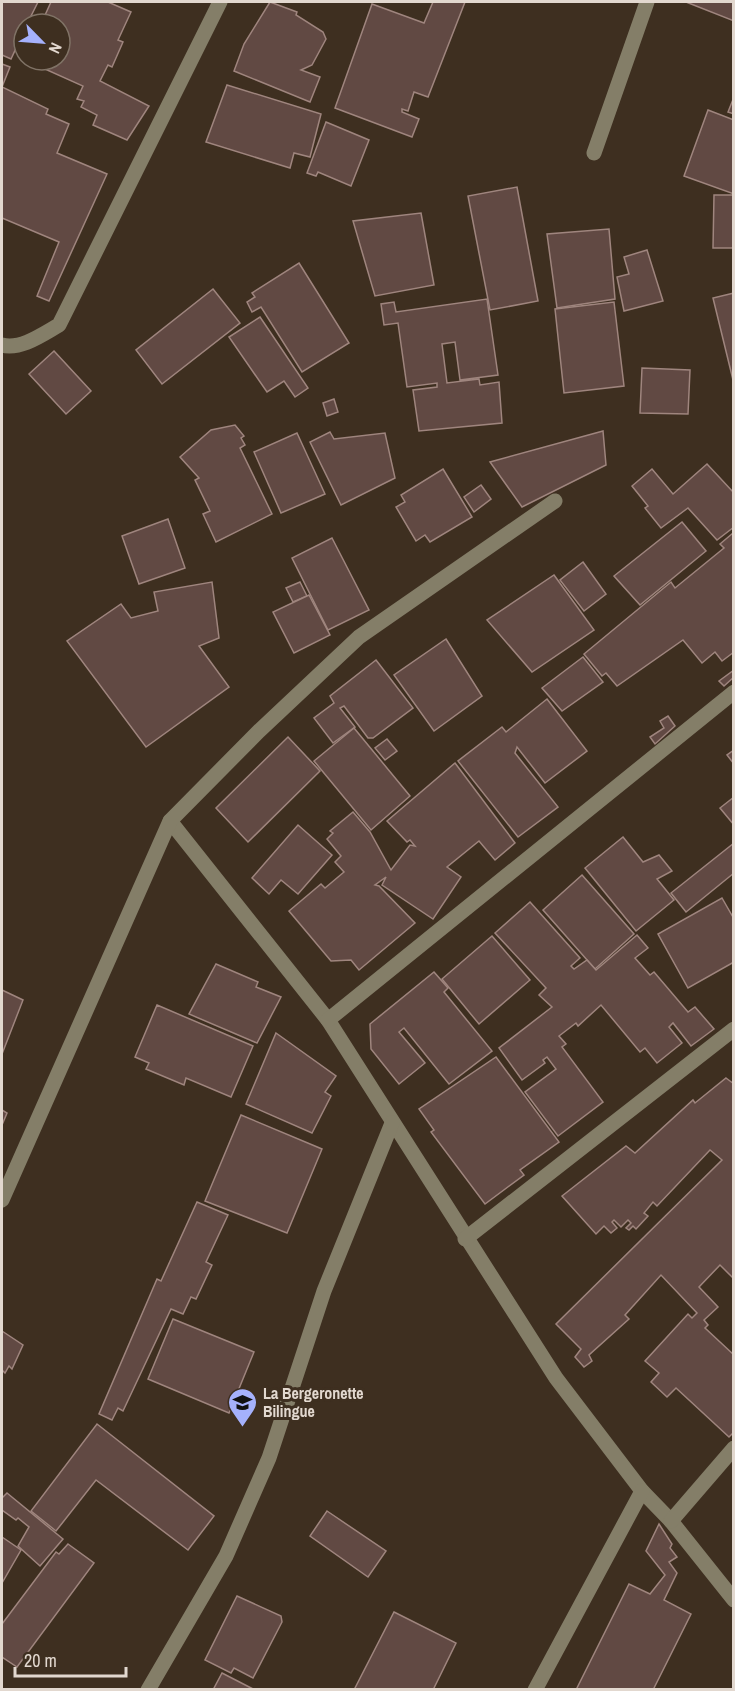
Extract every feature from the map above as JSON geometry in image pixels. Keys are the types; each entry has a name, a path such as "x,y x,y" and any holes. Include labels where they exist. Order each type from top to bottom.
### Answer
{"street":[{"path":"2,345 7,346 37,338 59,325 220,2"},
{"path":"594,153 647,2"},
{"path":"2,1200 170,820 259,731 359,637 555,501"},
{"path":"328,1020 734,692"},
{"path":"170,820 328,1020 465,1239 556,1378 642,1491 671,1521 734,1600"},
{"path":"465,1239 734,1029"},
{"path":"147,1689 226,1556 264,1469 324,1291 392,1123"},
{"path":"671,1521 734,1448"},
{"path":"535,1689 642,1491"}],"building":[{"path":"2,2 38,2 33,12 12,12 12,57 11,59 2,55"},
{"path":"51,2 108,2 131,12 118,40 123,42 112,67 108,65 100,81 149,106 127,140 93,125 97,115 81,107 84,101 77,99 83,86 52,72 72,72 72,12 46,12"},
{"path":"270,2 297,12 296,15 323,32 326,39 312,65 301,70 320,77 310,102 234,71 244,44"},
{"path":"433,2 465,2 428,97 414,92 408,111 402,109 402,112 419,119 412,137 335,108 372,4 424,23"},
{"path":"686,2 734,2 734,21"},
{"path":"2,64 10,67 2,87"},
{"path":"227,85 321,114 310,157 294,153 290,168 206,142"},
{"path":"2,87 48,109 46,114 69,124 57,153 107,174 49,301 37,296 59,242 2,218"},
{"path":"734,97 734,114 728,112"},
{"path":"708,110 734,120 734,194 684,176"},
{"path":"326,122 369,140 351,186 318,172 316,176 307,173"},
{"path":"517,187 538,301 490,310 468,196"},
{"path":"714,195 734,195 734,248 713,248"},
{"path":"421,213 434,285 375,296 353,221"},
{"path":"609,229 615,299 557,308 547,234"},
{"path":"647,250 663,301 624,311 617,277 629,274 624,257"},
{"path":"299,263 349,343 302,372 261,307 252,312 247,302 255,297 252,293"},
{"path":"213,289 240,323 162,384 136,350"},
{"path":"734,293 734,384 713,298"},
{"path":"487,299 498,375 460,380 455,342 442,344 447,383 479,379 480,385 499,382 502,423 419,431 413,390 437,387 437,383 407,387 398,323 384,325 381,304 394,302 396,312"},
{"path":"614,302 624,386 564,393 555,309"},
{"path":"260,317 308,388 295,397 284,381 267,392 229,337"},
{"path":"54,351 91,391 66,414 29,374"},
{"path":"642,368 690,370 688,414 640,413"},
{"path":"334,399 338,412 327,416 323,403"},
{"path":"235,425 244,436 241,438 245,445 240,448 272,514 216,542 203,514 210,511 195,480 199,478 180,457 211,430"},
{"path":"603,431 606,465 522,507 490,462"},
{"path":"330,432 334,439 385,433 395,478 341,505 310,442"},
{"path":"297,433 325,494 281,513 254,452"},
{"path":"707,464 734,493 734,527 717,540 688,508 661,528 645,508 648,506 632,486 652,469 673,494"},
{"path":"443,469 472,517 430,542 425,535 416,541 396,507 405,502 401,495"},
{"path":"481,485 491,499 474,512 464,497"},
{"path":"168,519 185,568 139,584 122,536"},
{"path":"682,522 706,551 640,605 614,576"},
{"path":"733,533 734,652 722,661 715,652 702,663 683,640 617,686 606,673 602,676 584,654 671,582 675,588 724,548 720,544"},
{"path":"332,538 369,610 328,630 292,558"},
{"path":"583,562 606,594 584,611 560,580"},
{"path":"554,575 594,630 532,672 487,620"},
{"path":"212,582 219,638 199,646 229,687 146,747 67,641 121,604 131,618 158,611 154,592"},
{"path":"300,582 307,596 293,602 286,588"},
{"path":"309,595 330,635 294,653 273,612"},
{"path":"446,639 482,696 434,731 394,675"},
{"path":"583,657 603,682 562,711 542,688"},
{"path":"376,660 413,708 373,738 368,738 344,706 340,708 355,727 333,743 314,718 334,703 330,696"},
{"path":"734,670 734,677 724,686 719,681"},
{"path":"547,699 587,751 545,783 517,747 515,753 558,807 518,837 458,761 502,727 506,732"},
{"path":"668,716 675,726 655,744 650,737 664,728 660,721"},
{"path":"354,728 410,796 371,830 314,761"},
{"path":"288,737 320,771 248,842 216,808"},
{"path":"387,739 397,751 385,760 375,748"},
{"path":"734,750 734,764 727,755"},
{"path":"455,763 515,843 495,860 479,841 447,867 461,877 433,919 382,885 386,877 375,885 379,886 415,923 359,970 351,960 331,961 289,911 321,884 325,888 344,872 335,862 341,856 327,839 333,833 330,831 353,812 370,832 391,870 410,845 415,846 410,840 407,842 387,821"},
{"path":"734,797 734,825 720,808"},
{"path":"298,825 332,855 298,894 281,880 269,894 252,878"},
{"path":"623,837 643,862 659,855 672,871 657,879 674,900 636,931 585,868"},
{"path":"734,843 734,873 686,912 671,893"},
{"path":"582,875 634,934 595,969 543,910"},
{"path":"722,898 734,919 734,962 688,988 658,934"},
{"path":"530,902 580,958 571,966 574,969 587,960 596,970 637,935 648,948 635,958 650,975 654,972 688,1012 695,1007 714,1029 691,1046 673,1023 669,1027 682,1043 657,1063 645,1048 640,1052 601,1005 578,1026 576,1023 559,1036 566,1044 562,1047 603,1102 558,1136 525,1092 556,1069 547,1057 543,1060 545,1063 522,1080 499,1048 552,1007 539,995 546,988 495,933"},
{"path":"492,936 530,980 479,1024 442,979"},
{"path":"216,964 258,982 256,987 281,997 257,1043 189,1014"},
{"path":"434,972 448,988 444,992 492,1051 449,1084 404,1028 399,1032 425,1063 399,1084 371,1049 370,1024"},
{"path":"2,990 23,1000 2,1054"},
{"path":"157,1005 253,1046 231,1097 186,1078 184,1085 146,1069 149,1063 135,1057"},
{"path":"276,1033 336,1076 325,1092 331,1096 312,1133 246,1104"},
{"path":"496,1057 559,1142 520,1170 524,1175 485,1204 431,1132 434,1130 419,1109"},
{"path":"726,1078 734,1084 734,1279 720,1265 699,1287 718,1307 704,1320 708,1325 705,1328 734,1355 734,1432 729,1437 676,1388 667,1397 651,1382 659,1373 645,1361 688,1314 692,1318 697,1313 661,1275 625,1315 629,1319 589,1355 592,1361 584,1367 575,1357 581,1349 556,1324 722,1160 710,1150 657,1206 653,1202 644,1213 648,1216 636,1229 633,1226 629,1230 626,1228 631,1223 628,1220 621,1227 614,1220 612,1222 617,1228 611,1233 604,1226 596,1234 562,1196 626,1146 635,1153 693,1100 695,1103"},
{"path":"2,1110 7,1113 2,1125"},
{"path":"241,1115 322,1149 287,1233 205,1201"},
{"path":"197,1202 228,1215 206,1262 212,1265 196,1299 191,1297 183,1314 171,1309 123,1411 118,1408 112,1420 99,1414 157,1279 161,1281"},
{"path":"173,1319 254,1352 229,1413 148,1379"},
{"path":"2,1331 23,1345 12,1369 9,1366 5,1373 2,1370"},
{"path":"97,1424 214,1516 188,1550 96,1480 56,1531 31,1511"},
{"path":"7,1493 63,1539 40,1566 18,1546 29,1527 2,1510 2,1498"},
{"path":"327,1511 386,1551 368,1577 310,1536"},
{"path":"659,1524 672,1544 670,1548 677,1557 669,1562 677,1573 664,1600 691,1614 653,1690 576,1690 629,1584 650,1594 665,1575 646,1551"},
{"path":"2,1537 21,1550 2,1583"},
{"path":"68,1544 94,1563 17,1667 2,1657 2,1624 56,1552 59,1554"},
{"path":"237,1596 281,1616 282,1622 253,1678 234,1668 231,1673 205,1660"},
{"path":"394,1612 456,1643 433,1690 354,1690"},
{"path":"222,1673 255,1690 213,1690"}],"place":[{"name":"La Bergeronette Bilingue","path":"242,1428"}]}
